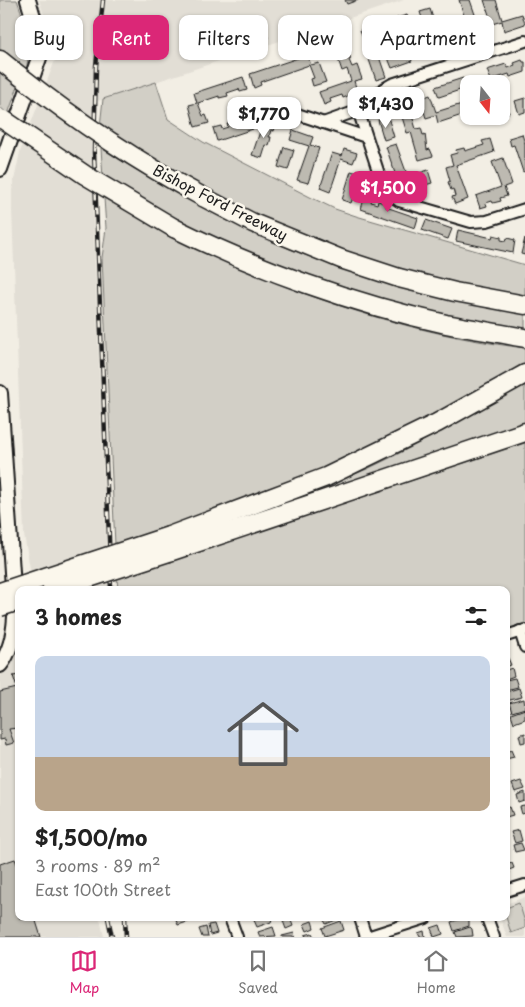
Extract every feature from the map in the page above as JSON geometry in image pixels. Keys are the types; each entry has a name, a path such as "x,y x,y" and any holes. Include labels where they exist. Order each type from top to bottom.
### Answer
{"highway":[{"name":"Bishop Ford Freeway","path":"0,60 72,116 131,157 253,224 341,259 399,278 455,292 525,305"},
{"path":"2,118 85,175 174,228 278,274 379,307 446,324 525,338"},
{"path":"62,586 169,544 334,474 491,395 525,374"},
{"path":"21,586 169,544 525,432"},
{"path":"0,592 15,588"},
{"path":"0,607 15,602"}],"street":[{"path":"0,169 39,58 38,33 28,0"},
{"path":"525,41 392,84 376,94 365,108 361,119 385,190 399,201 471,222 487,221 525,209"},
{"path":"323,123 365,108"},
{"path":"297,114 366,137"},
{"path":"0,393 14,617 14,632 5,658 0,664"},
{"path":"510,635 522,631 525,647"},
{"path":"510,890 525,885"},
{"path":"231,921 237,937"},
{"path":"361,921 366,937 417,921"},
{"path":"489,921 494,937"}],"shaded area":[{"path":"0,0 17,0 22,15 15,15 15,60 28,60 26,71 0,49"},
{"path":"39,0 404,0 352,17 352,15 278,15 278,42 268,45 268,15 179,15 179,60 222,60 98,101 93,213 108,586 33,586 24,535 12,210 12,190 20,152 55,60 83,60 83,15 44,15"},
{"path":"0,71 18,86 8,114 0,107"},
{"path":"156,82 168,119 203,142 335,209 525,265 525,296 478,288 432,277 342,250 298,233 213,194 171,172 100,127 103,99"},
{"path":"101,148 207,210 288,248 360,274 406,287 473,304 525,313 525,331 447,318 349,291 258,258 170,218 103,178"},
{"path":"104,198 203,251 254,274 307,294 415,328 525,348 525,365 495,384 359,455 254,498 115,545 102,258 106,228"},
{"path":"525,383 525,428 249,516 367,469 447,428"},
{"path":"525,443 525,626 510,631 510,586 118,586 117,578"},
{"path":"15,655 15,921 101,921 104,937 0,937 0,661"},
{"path":"525,897 525,937 507,937 501,921 510,921 510,903"},
{"path":"519,903 525,922 525,928 511,933 507,921 510,921 510,906"}],"building":[{"path":"345,0 358,0 347,4"},
{"path":"459,0 470,0 475,15 464,15"},
{"path":"484,0 496,0 502,20 522,14 525,24 504,31 502,21 494,23 494,15 489,15"},
{"path":"430,9 432,15 421,15 420,12"},
{"path":"292,60 309,60 311,65 319,63 326,82 313,86 311,79 314,78 309,65 260,82 261,85 254,88 250,74"},
{"path":"338,60 349,60 352,67 357,65 362,79 354,81 357,91 343,98 342,95 330,99 331,102 324,105 319,92 351,81 347,69 342,71"},
{"path":"369,60 380,60 386,77 376,80"},
{"path":"389,60 412,60 412,61 392,68"},
{"path":"522,60 525,62 525,72 510,77 509,74 489,75 487,70 506,64 508,68 515,65 514,63"},
{"path":"243,77 247,90 240,92 239,89 227,93 228,96 219,98 219,96 198,103 203,116 206,115 209,123 195,127 189,105 197,103 194,93"},
{"path":"460,79 460,90 439,97 435,87"},
{"path":"409,95 411,102 408,102 416,129 421,128 423,135 425,134 427,150 430,149 433,156 419,160 411,132 407,133 396,98"},
{"path":"430,95 436,112 460,105 460,116 438,123 436,115 426,118 420,99"},
{"path":"525,98 525,112 519,114 515,101"},
{"path":"248,116 253,129 217,141 213,128 221,126 222,129 228,127 227,124 242,122 241,119"},
{"path":"388,117 394,137 384,140 378,120"},
{"path":"264,120 276,124 274,131 271,130 269,146 266,145 262,158 252,155"},
{"path":"293,130 313,137 310,145 319,148 308,183 297,180 309,146 290,140"},
{"path":"522,134 525,144 525,171 523,172 514,145 511,146 509,138"},
{"path":"490,139 494,152 456,165 468,199 455,204 452,197 455,196 448,182 450,181 446,167 453,165 450,155 457,153 456,150 464,148 465,151 484,145 482,141"},
{"path":"396,144 408,177 428,170 432,183 425,185 424,182 410,187 407,179 398,182 386,147"},
{"path":"284,147 294,150 288,170 278,167"},
{"path":"344,149 357,153 353,163 341,159 330,192 320,188 332,153 342,156"},
{"path":"503,158 512,184 504,187 507,196 500,198 501,201 486,203 487,206 480,208 476,196 501,187 492,162"},
{"path":"351,171 361,174 358,190 356,189 351,203 342,200"},
{"path":"365,196 372,199 371,202 377,204 378,201 387,204 386,207 418,218 415,228 361,209"},
{"path":"426,220 452,229 448,239 422,230"},
{"path":"458,230 492,238 493,235 501,237 501,240 506,241 507,238 515,240 513,253 456,241"},
{"path":"525,238 525,255 521,254"},
{"path":"512,668 514,676 510,678 510,669"},
{"path":"515,678 518,687 510,689 510,679"},
{"path":"15,688 15,728 9,729 14,743 6,745 5,739 0,740 0,692"},
{"path":"519,688 522,697 510,700 510,691"},
{"path":"524,699 525,708 512,712 510,703"},
{"path":"525,709 525,719 514,723 511,714"},
{"path":"525,733 525,742 521,743 519,735"},
{"path":"511,750 514,757 510,758"},
{"path":"521,781 525,789 515,792 512,784"},
{"path":"525,792 525,801 519,803 517,795"},
{"path":"525,806 525,813 522,814 520,807"},
{"path":"519,830 522,841 515,843 511,832"},
{"path":"521,843 524,850 515,852 513,845"},
{"path":"15,859 15,921 36,921 41,937 0,937 0,864"},
{"path":"512,863 514,868 510,870 510,864"},
{"path":"176,921 191,921 178,925"},
{"path":"254,921 271,921 271,922 257,927"},
{"path":"283,921 291,921 293,926 286,929"},
{"path":"312,921 314,928 307,931 304,924"},
{"path":"341,921 344,930 325,936 322,928"},
{"path":"469,921 469,926 454,931 451,922"},
{"path":"214,924 217,933 210,935 208,925"},
{"path":"440,925 443,934 434,937 431,928"},
{"path":"206,927 208,937 202,937 199,929"},
{"path":"273,927 276,936 260,937 258,932"},
{"path":"470,927 473,936 457,937 455,932"},
{"path":"424,931 425,937 420,937 418,933"},
{"path":"294,933 295,937 282,937 282,936"},
{"path":"312,933 314,937 306,937 305,935"}],"railway":[{"path":"103,0 96,66 94,152 111,586"},
{"path":"109,921 112,937"},
{"path":"125,921 126,937"}]}
